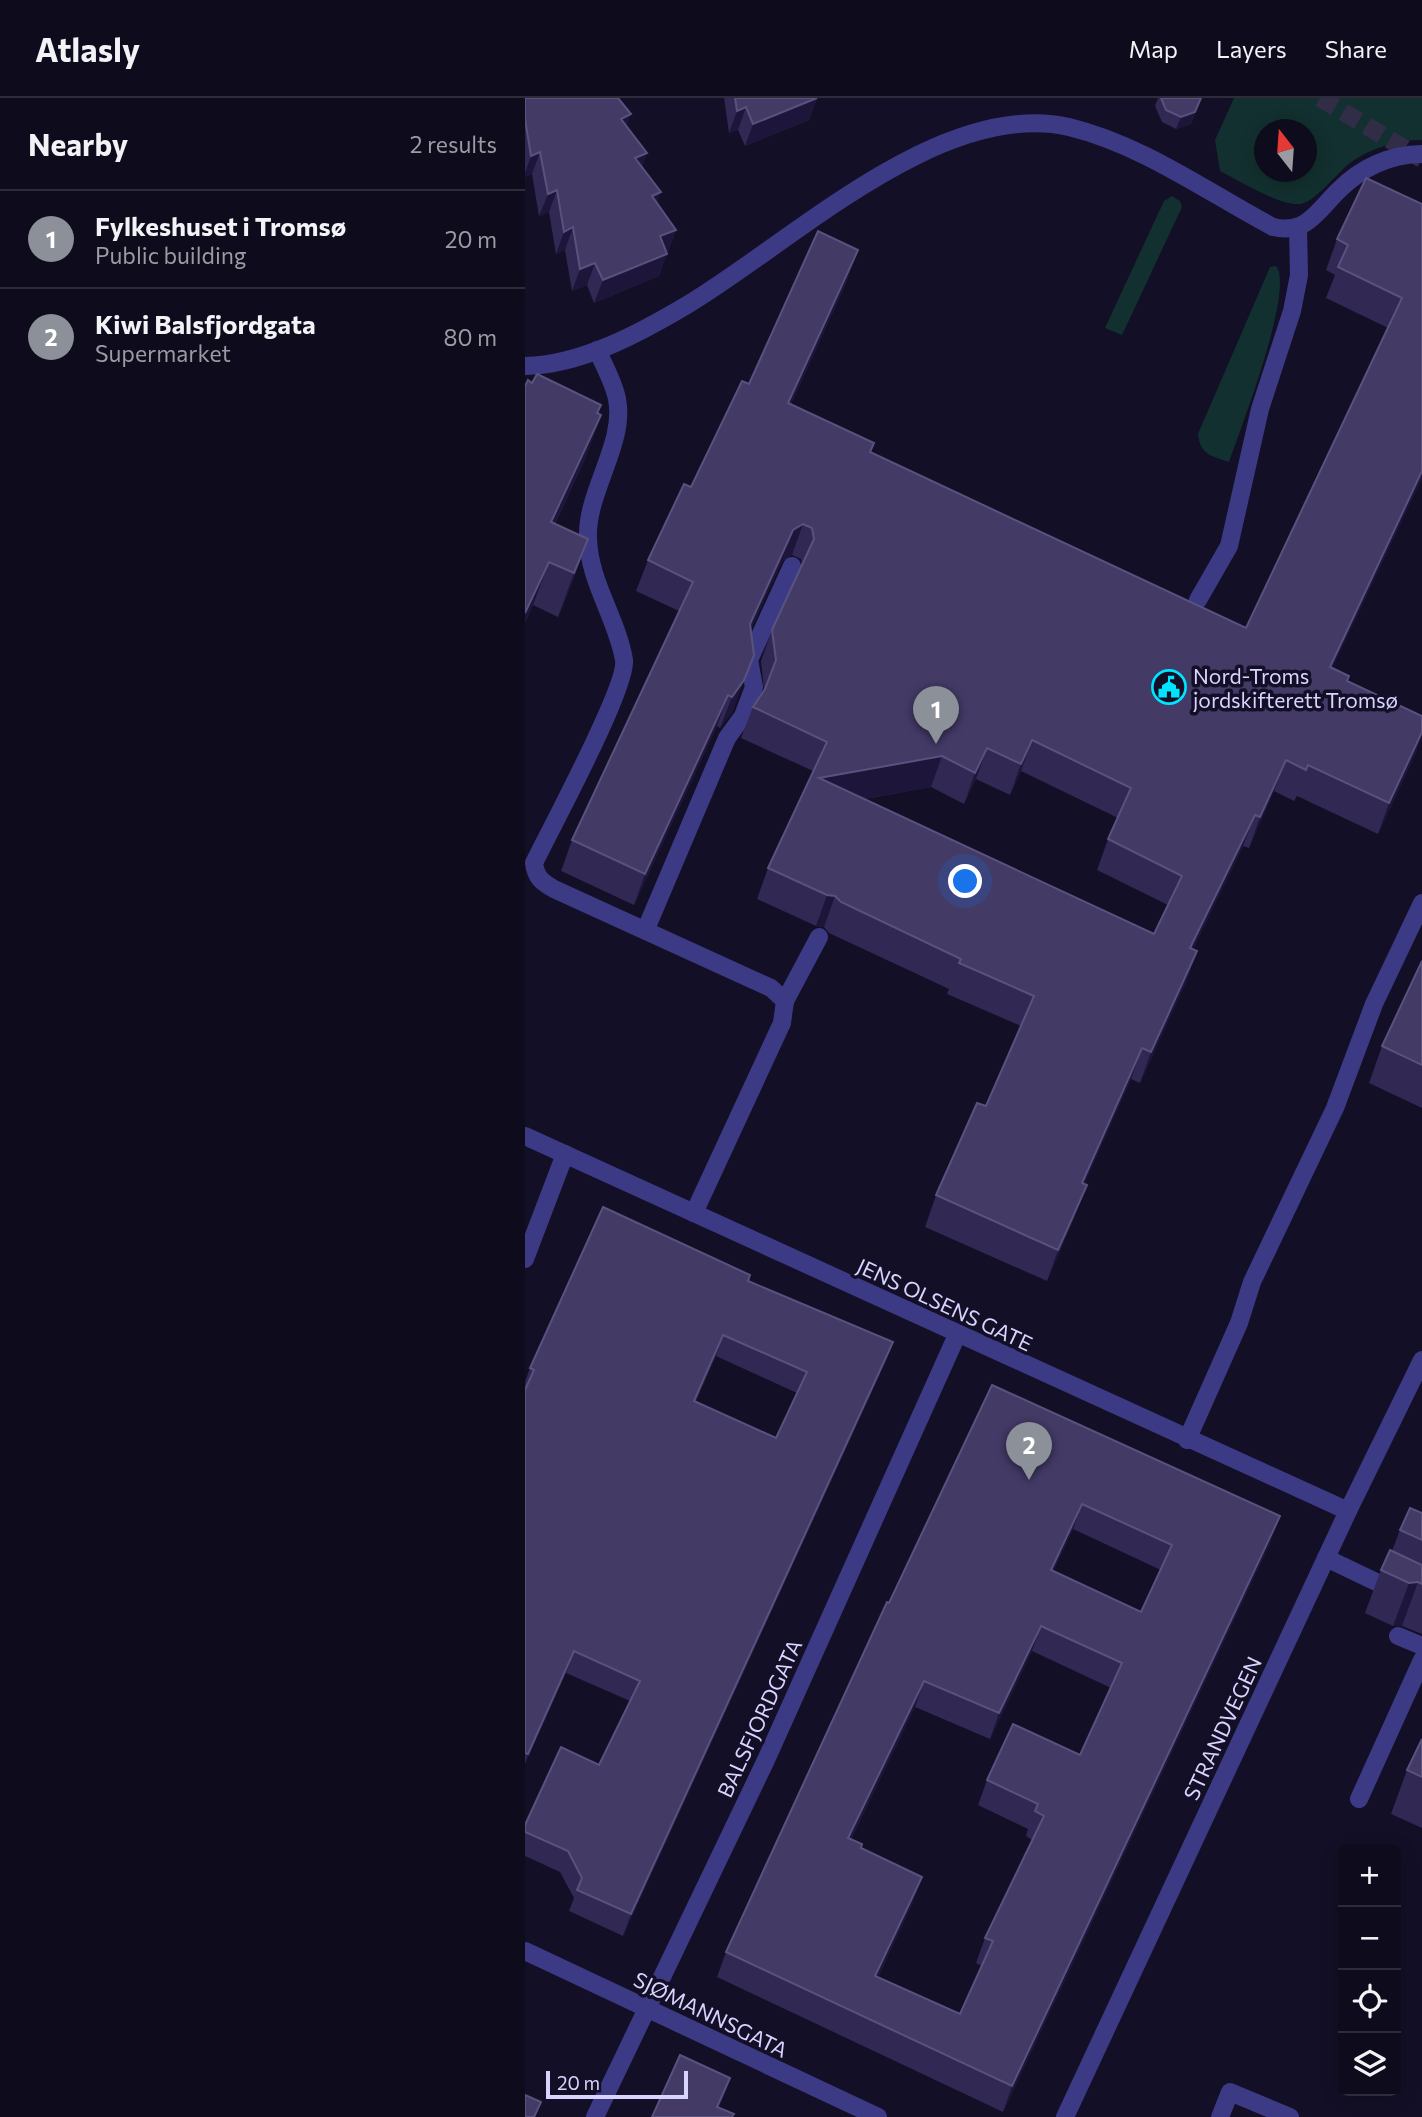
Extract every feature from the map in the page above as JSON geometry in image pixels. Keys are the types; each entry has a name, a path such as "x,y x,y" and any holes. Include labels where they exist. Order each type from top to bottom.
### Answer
{"street":[{"path":"525,366 551,364 597,350 673,313 716,288 879,175 953,138 1001,124 1044,123 1092,135 1184,176 1273,227 1286,230 1312,220 1337,191 1364,170 1395,157 1422,154"},
{"path":"1198,600 1229,546 1260,409 1292,311 1299,275 1298,227"},
{"path":"597,350 617,399 617,431 598,482 587,537 598,586 625,663 615,697 534,863 535,872 540,881 554,889 771,988 785,1001"},
{"path":"646,929 727,738 747,706 754,687 749,660 792,566"},
{"path":"1187,1440 1239,1323 1252,1282 1335,1108 1374,1004 1422,903"},
{"path":"694,1213 782,1023 786,1012 785,1001 819,937"},
{"name":"JENS OLSENS GATE","path":"525,1136 1347,1511"},
{"path":"525,1258 565,1154"},
{"name":"BALSFJORDGATA","path":"595,2117 766,1760 957,1335"},
{"name":"STRANDVEGEN","path":"1065,2117 1347,1511 1422,1360"},
{"path":"1326,1558 1422,1604"},
{"path":"1398,1636 1422,1646"},
{"path":"1359,1799 1422,1660"},
{"name":"SJØMANNSGATA","path":"525,1951 878,2117"},
{"path":"1220,2117 1230,2092 1290,2117"}],"green space":[{"path":"1234,98 1422,98 1422,140 1394,143 1366,153 1350,163 1306,202 1291,204 1281,201 1220,171 1215,140"},
{"path":"1172,196 1180,201 1182,207 1122,335 1105,328 1164,201"},
{"path":"1276,266 1280,280 1272,330 1229,462 1204,451 1198,434 1270,267"}],"building":[{"path":"525,98 618,98 631,114 621,119 647,153 635,158 661,192 652,196 676,230 660,236 667,254 603,280 595,263 580,269 573,227 564,232 557,190 548,194 540,152 531,156 525,119"},
{"path":"735,98 817,98 753,124 746,107 737,111"},
{"path":"1161,98 1201,98 1195,112 1181,117 1166,110"},
{"path":"1366,178 1422,204 1422,471 1330,667 1349,676 1347,681 1422,716 1422,732 1389,803 1308,765 1306,770 1286,760 1260,817 1255,815 1190,948 1197,951 1151,1052 1142,1048 1082,1183 1087,1185 1058,1250 936,1195 977,1103 986,1106 1034,996 959,963 961,959 841,902 835,896 827,895 768,868 827,742 753,707 765,689 776,660 772,630 814,539 812,528 803,524 793,530 750,624 754,655 744,680 732,697 728,695 645,874 572,840 693,582 648,560 684,484 691,487 742,381 749,384 818,231 858,250 788,403 874,443 870,452 1246,628 1402,298 1338,267 1348,245 1337,239","holes":["1032,740 1131,788 1108,839 1182,876 1154,934 819,778 942,756 975,773 987,748 1021,764"]},
{"path":"537,374 601,405 597,413 601,415 551,522 588,539 574,573 549,562 525,613 525,386 528,380 532,383"},
{"path":"1422,961 1422,1065 1382,1046"},
{"path":"603,1207 750,1275 748,1281 893,1342 631,1914 577,1890 582,1878 568,1851 525,1832 525,1825 561,1747 599,1765 640,1681 574,1651 528,1754 525,1753 525,1390 534,1370 530,1368","holes":["723,1335 807,1372 776,1438 694,1401"]},
{"path":"992,1385 1280,1516 1012,2086 726,1952 887,1602 889,1603","holes":["1082,1504 1172,1545 1141,1612 1051,1570","1041,1626 1122,1663 1080,1755 1013,1724 987,1780 1038,1804 1035,1811 1044,1816 985,1938 993,1941 960,2014 875,1976 922,1877 861,1848 862,1844 848,1838 924,1681 999,1713"]},
{"path":"1410,1508 1422,1513 1422,1540 1400,1530"},
{"path":"1390,1550 1422,1565 1422,1584 1409,1583 1381,1570"},
{"path":"1422,1739 1422,1777 1407,1770"},
{"path":"680,2055 730,2078 717,2107 734,2114 732,2117 652,2117"},
{"path":"525,2095 541,2102 534,2117 525,2117"}],"tunnel":[{"path":"1320,98 1422,159"}],"place":[{"name":"Nord-Troms jordskifterett Tromsø","path":"1169,687"},
{"name":"Fylkeshuset i Tromsø","path":"936,744"},
{"name":"Kiwi Balsfjordgata","path":"1029,1480"}]}
